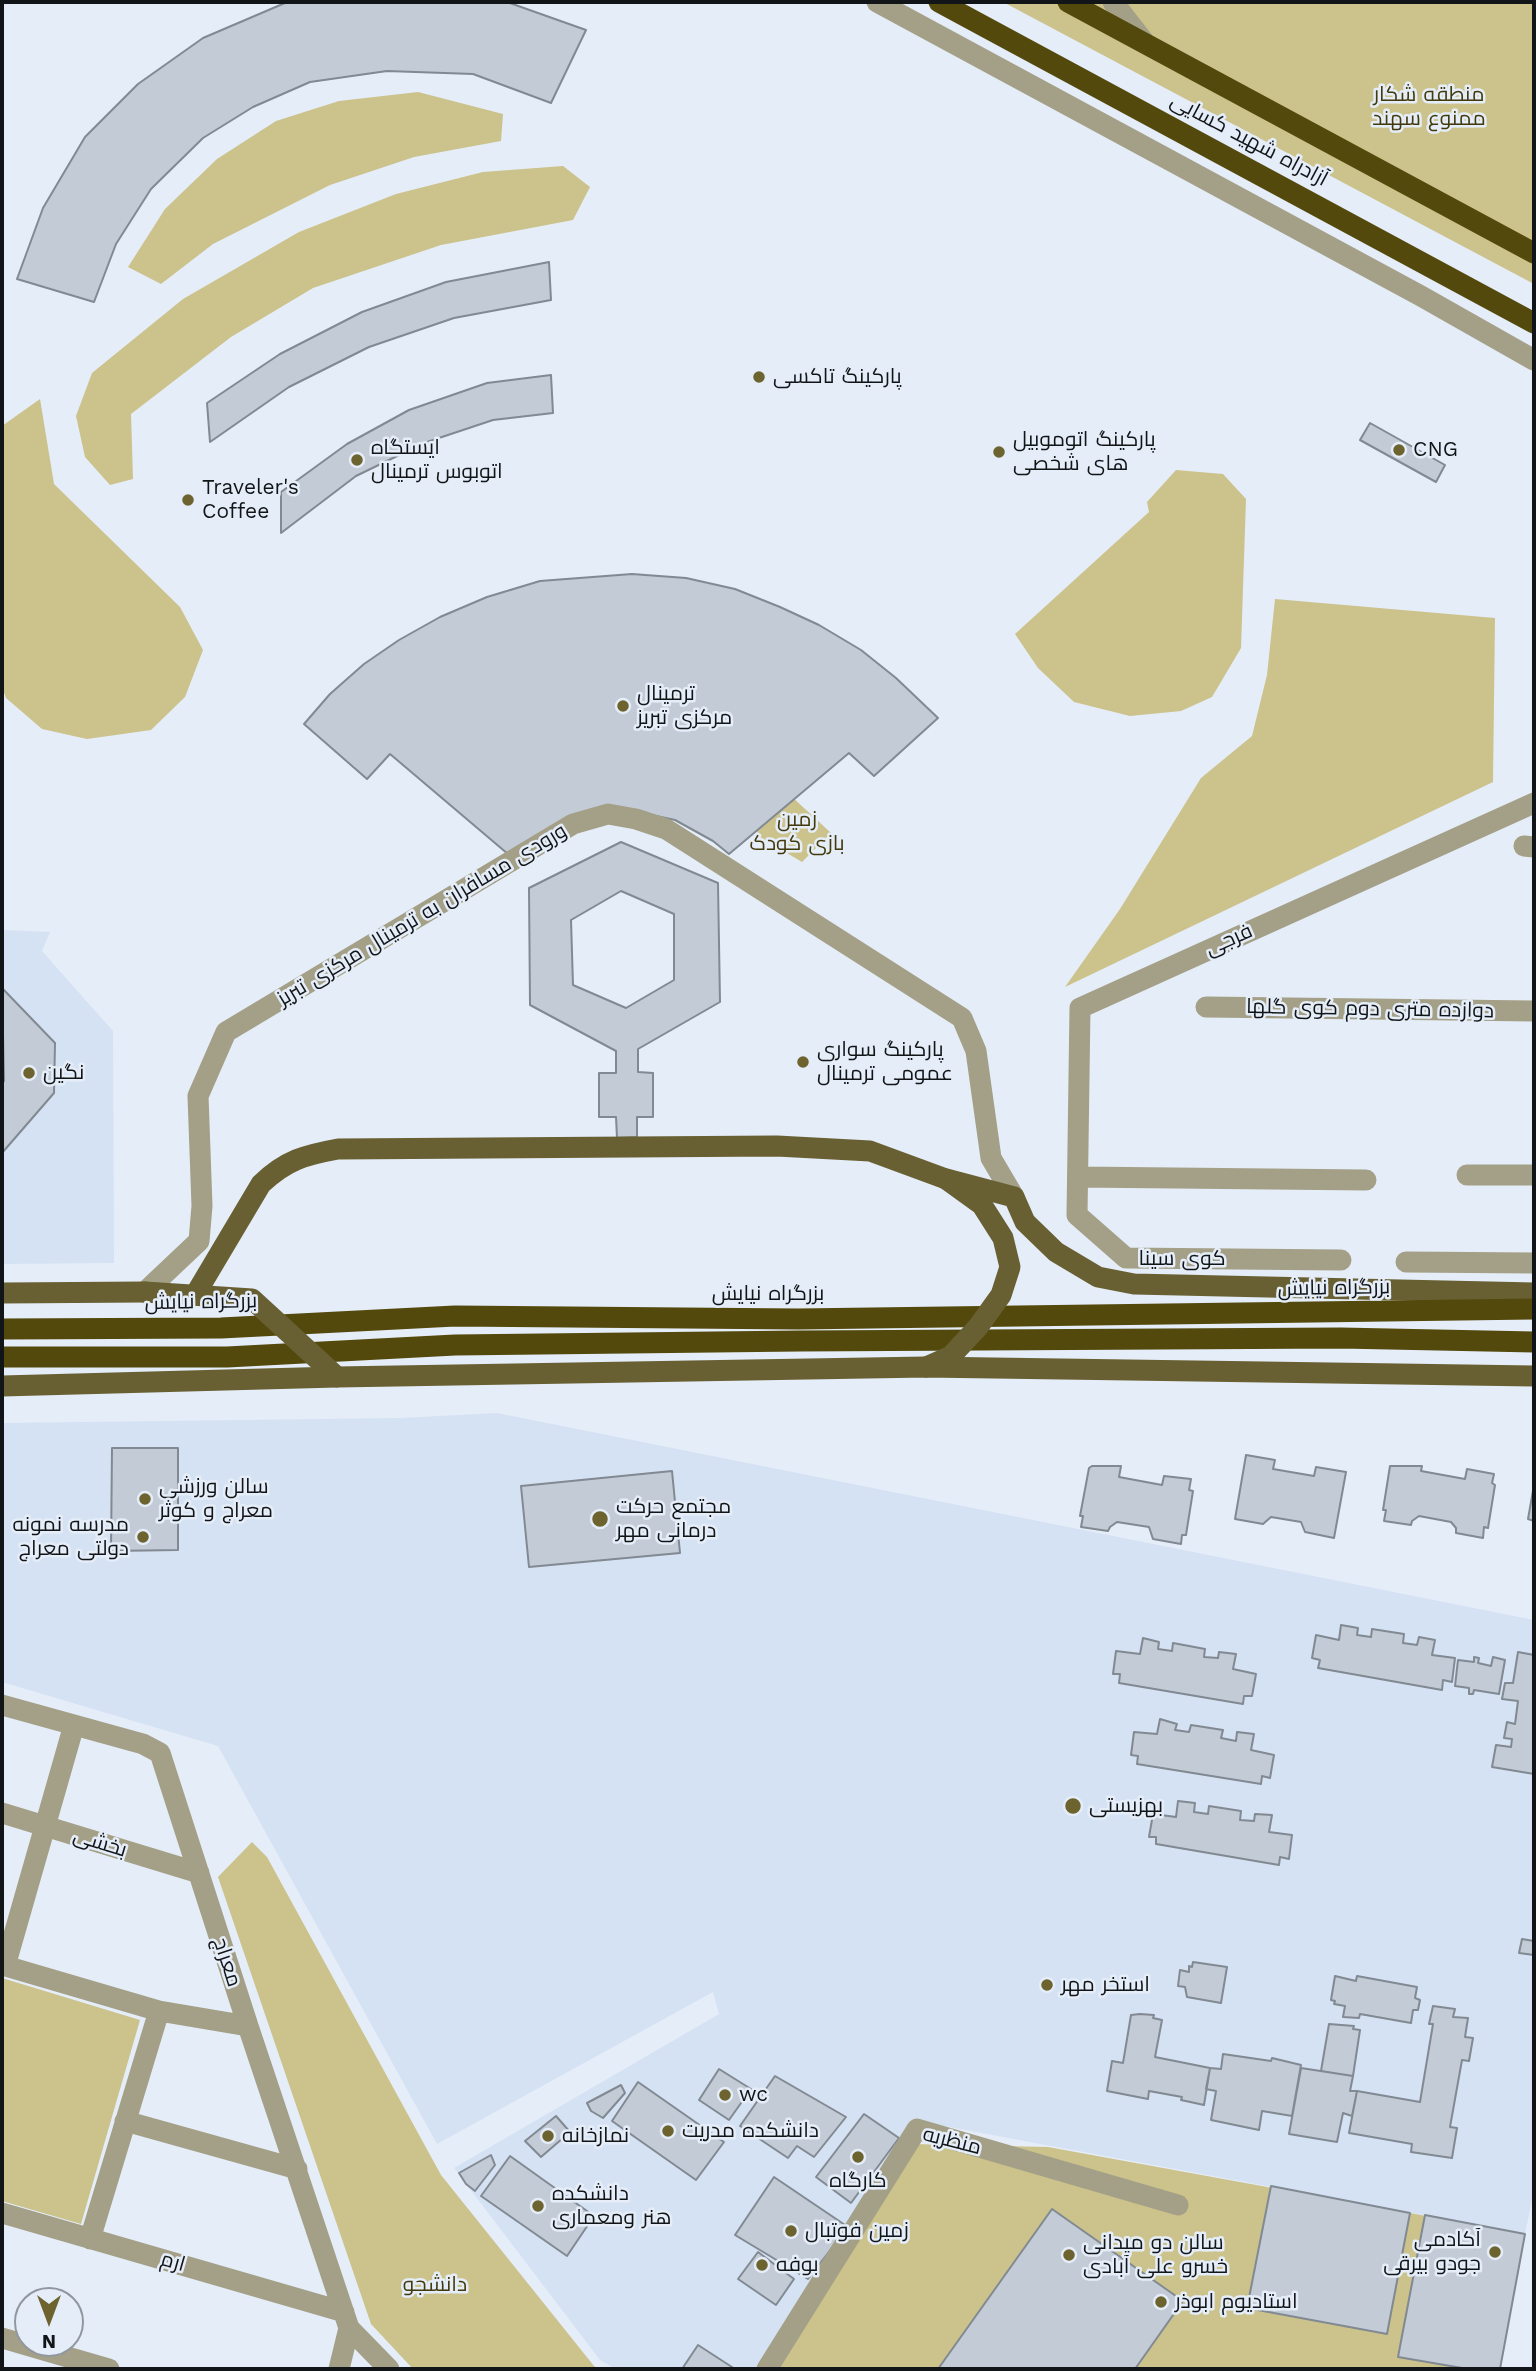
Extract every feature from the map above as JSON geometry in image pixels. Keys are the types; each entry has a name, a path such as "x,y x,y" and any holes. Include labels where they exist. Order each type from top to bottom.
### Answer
{"highway":[{"name":"آزادراه شهید کسایی","path":"939,2 1534,323"},
{"name":"آزادراه شهید کسایی","path":"1068,2 1534,253"},
{"name":"بزرگراه نیایش","path":"2,1329 221,1328 455,1316 798,1319 1534,1309"},
{"path":"2,1357 227,1356 456,1345 1341,1338 1534,1342"}],"main road":[{"path":"195,1295 261,1184 272,1173 302,1156 338,1149 800,1147 870,1150 946,1180 1014,1197 1025,1222 1056,1252 1098,1278 1134,1284 1534,1293"},
{"path":"926,1367 951,1356 978,1327 1001,1295 1010,1268 1003,1238 982,1205 946,1180"},
{"path":"2,1293 145,1292 252,1298 337,1377"},
{"path":"2,1386 337,1377 926,1367 1534,1376"}],"street":[{"path":"877,2 1421,296 1534,360"},
{"path":"1113,2 1145,43"},
{"name":"فرجی","path":"1079,1177 1080,1008 1534,803"},
{"name":"ورودی مسافران به ترمینال مرکزی تبریز","path":"145,1292 199,1241 202,1206 198,1096 226,1032 573,824 608,814 636,818 666,829 962,1018 976,1051 991,1158 1014,1197"},
{"name":"دوازده متری دوم کوی گلها","path":"1206,1007 1534,1011"},
{"path":"1467,1175 1534,1175"},
{"path":"1079,1177 1366,1180"},
{"name":"کوی سینا","path":"1079,1177 1077,1215 1126,1258 1342,1260"},
{"path":"1406,1262 1534,1263"},
{"name":"معراج","path":"2,1705 143,1744 160,1753 347,2320"},
{"path":"74,1725 3,1965 159,2011 248,2026"},
{"name":"بخشی","path":"2,1813 199,1873"},
{"path":"90,2238 159,2011"},
{"path":"125,2121 297,2169"},
{"name":"منظریه","path":"766,2369 917,2129 1178,2205"},
{"name":"ارم","path":"2,2213 90,2238 347,2320"},
{"path":"339,2369 347,2320"},
{"path":"347,2320 389,2369"},
{"path":"2,2337 109,2369"}],"shaded area":[{"path":"2,930 50,932 42,951 113,1031 114,1263 2,1264"},
{"name":"بهزیستی","path":"497,1413 1534,1620 1534,2190 1525,2234 917,2121 755,2369 616,2369 600,2360 454,2168 719,2014 713,1992 437,2144 218,1746 2,1682 2,1423 400,1418"}],"green space":[{"name":"منطقه شکار ممنوع سهند","path":"1003,2 1534,2 1534,284"},
{"path":"418,92 503,114 501,141 414,157 330,185 213,244 161,284 128,267 165,209 217,159 276,121 339,101"},
{"path":"563,166 590,187 573,220 441,245 313,288 231,337 131,414 133,479 110,485 85,457 76,416 92,373 183,299 299,232 396,194 483,172"},
{"path":"40,399 54,484 180,607 203,650 185,697 151,730 87,739 42,729 6,698 2,687 2,426"},
{"path":"1176,470 1223,474 1246,499 1241,648 1212,697 1181,711 1130,716 1074,702 1038,668 1015,634 1149,512 1147,502"},
{"path":"1275,599 1495,618 1493,782 1065,987 1120,909 1201,778 1252,736 1267,675"},
{"name":"زمین بازی کودک","path":"790,795 831,833 802,862 755,834"},
{"name":"دانشجو","path":"252,1842 267,1857 441,2175 599,2369 413,2369 371,2324 218,1877"},
{"path":"2,1978 140,2020 81,2224 2,2201"},
{"name":"استادیوم ابوذر","path":"912,2144 1048,2147 1525,2234 1500,2369 767,2369"}],"building":[{"path":"507,2 586,30 551,103 473,74 387,71 310,82 253,107 203,138 151,189 116,244 94,302 17,279 43,208 85,137 138,84 203,38 285,3"},
{"path":"549,262 551,300 454,318 369,347 289,387 210,442 207,403 280,354 362,312 446,282"},
{"name":"ایستگاه اتوبوس ترمینال","path":"551,375 553,413 493,420 424,443 356,476 281,533 281,492 347,444 409,410 487,383"},
{"path":"1370,423 1445,465 1436,482 1360,440"},
{"name":"ترمینال مرکزی تبریز","path":"632,574 686,578 735,589 819,625 861,650 896,678 938,718 874,776 849,753 729,854 713,841 675,820 652,815 546,834 515,860 390,754 367,779 304,724 330,694 364,664 440,617 487,597 540,581"},
{"path":"621,842 718,883 720,1002 638,1049 638,1072 653,1073 653,1117 637,1117 637,1137 617,1138 616,1117 599,1117 599,1073 616,1073 616,1051 530,1005 529,888","holes":["621,891 674,914 674,980 626,1008 573,985 571,920"]},
{"name":"نگین","path":"2,988 55,1043 54,1093 2,1153 4,1081"},
{"name":"سالن ورزشی معراج و کوثر","path":"112,1448 178,1448 178,1550 111,1551"},
{"path":"1246,1455 1275,1460 1273,1469 1314,1476 1316,1467 1346,1472 1334,1538 1305,1532 1301,1522 1271,1517 1263,1524 1235,1519"},
{"path":"1121,1466 1119,1477 1162,1485 1164,1476 1191,1479 1189,1490 1193,1491 1186,1535 1182,1535 1181,1544 1153,1539 1149,1527 1117,1522 1108,1531 1081,1527 1083,1516 1080,1516 1089,1468"},
{"path":"1390,1466 1422,1466 1421,1471 1465,1479 1467,1469 1494,1474 1492,1483 1495,1485 1488,1528 1484,1527 1483,1538 1456,1533 1451,1522 1419,1516 1411,1525 1384,1521 1386,1510 1383,1510"},
{"name":"مجتمع حرکت درمانی مهر","path":"672,1471 680,1553 529,1567 521,1486"},
{"path":"1534,1485 1534,1521 1528,1519"},
{"path":"1341,1625 1358,1628 1357,1635 1371,1637 1372,1629 1404,1634 1403,1643 1417,1645 1419,1637 1435,1640 1432,1655 1455,1658 1452,1682 1443,1680 1442,1690 1318,1668 1320,1660 1312,1658 1316,1635 1339,1640"},
{"path":"1143,1638 1159,1642 1158,1649 1172,1651 1173,1643 1205,1649 1204,1657 1218,1658 1219,1652 1236,1654 1233,1669 1256,1674 1252,1696 1244,1696 1243,1704 1119,1683 1120,1674 1113,1674 1116,1651 1140,1654"},
{"path":"1518,1652 1534,1655 1534,1774 1492,1767 1496,1745 1511,1747 1512,1739 1504,1738 1507,1722 1515,1724 1518,1701 1502,1699 1505,1683 1513,1683"},
{"path":"1474,1657 1479,1658 1478,1663 1491,1666 1493,1657 1505,1660 1499,1694 1474,1690 1473,1694 1469,1694 1469,1688 1455,1686 1458,1660 1474,1662"},
{"path":"1160,1719 1177,1724 1175,1730 1189,1732 1191,1725 1223,1730 1221,1738 1236,1741 1237,1732 1254,1734 1251,1750 1274,1755 1270,1778 1262,1776 1261,1784 1137,1764 1138,1756 1131,1755 1134,1732 1157,1734"},
{"path":"1178,1801 1195,1803 1194,1812 1208,1814 1209,1806 1241,1811 1240,1820 1254,1821 1255,1814 1272,1815 1269,1832 1292,1835 1289,1859 1280,1857 1279,1865 1156,1844 1156,1837 1149,1837 1153,1814 1176,1817"},
{"path":"1522,1939 1534,1941 1534,1955 1519,1953"},
{"path":"1193,1962 1227,1967 1221,2003 1187,1997 1185,1987 1178,1986 1180,1970 1189,1972 1189,1966 1192,1967"},
{"path":"1335,1976 1356,1981 1357,1976 1417,1987 1415,1998 1420,2000 1418,2010 1413,2010 1411,2023 1360,2014 1359,2018 1343,2017 1345,2006 1334,2004 1335,2001 1331,2000"},
{"path":"1433,2006 1455,2009 1453,2017 1468,2018 1465,2037 1473,2038 1469,2061 1462,2060 1450,2127 1457,2128 1452,2158 1411,2152 1412,2144 1349,2133 1357,2091 1420,2102 1433,2024 1429,2024"},
{"path":"1131,2015 1154,2015 1153,2018 1162,2020 1155,2057 1210,2068 1204,2105 1181,2100 1182,2097 1149,2091 1148,2099 1107,2091 1112,2061 1123,2063"},
{"path":"1329,2024 1354,2026 1353,2029 1360,2030 1353,2076 1321,2071"},
{"path":"1223,2054 1271,2061 1272,2058 1301,2065 1292,2116 1262,2111 1259,2130 1211,2120 1216,2091 1206,2089 1210,2068 1221,2069"},
{"path":"1301,2068 1353,2076 1350,2091 1357,2091 1352,2116 1343,2113 1337,2142 1289,2134"},
{"name":"wc","path":"719,2069 751,2089 729,2120 699,2100"},
{"path":"775,2076 846,2117 814,2157 797,2146 788,2158 740,2126"},
{"name":"دانشکده مدریت","path":"638,2082 724,2142 696,2180 612,2121"},
{"path":"621,2085 625,2093 603,2118 591,2111 587,2103"},
{"name":"کارگاه","path":"864,2114 899,2138 851,2203 816,2177"},
{"name":"نمازخانه","path":"556,2116 570,2132 541,2157 525,2141"},
{"path":"491,2155 495,2165 475,2191 459,2173"},
{"name":"دانشکده هنر ومعماری","path":"510,2156 594,2216 567,2256 481,2196"},
{"name":"زمین فوتبال","path":"774,2177 848,2227 808,2279 735,2235"},
{"path":"1271,2186 1410,2213 1387,2334 1247,2308"},
{"name":"سالن دو میدانی خسرو علی آبادی","path":"1052,2209 1183,2301 1135,2369 938,2369"},
{"path":"1425,2215 1525,2234 1500,2369 1468,2369 1398,2357"},
{"name":"بوفه","path":"758,2252 794,2279 776,2305 738,2279"},
{"path":"698,2345 735,2369 682,2369"}],"place":[{"name":"پارکینگ تاکسی","path":"759,377"},
{"name":"CNG","path":"1399,450"},
{"name":"پارکینگ اتوموبیل های شخصی","path":"999,452"},
{"name":"ایستگاه اتوبوس ترمینال","path":"357,460"},
{"name":"Traveler's Coffee","path":"188,500"},
{"name":"ترمینال مرکزی تبریز","path":"623,706"},
{"name":"پارکینگ سواری عمومی ترمینال","path":"803,1062"},
{"name":"نگین","path":"29,1073"},
{"name":"سالن ورزشی معراج و کوثر","path":"145,1499"},
{"name":"مجتمع حرکت درمانی مهر","path":"600,1519"},
{"name":"مدرسه نمونه دولتی معراج","path":"143,1537"},
{"name":"بهزیستی","path":"1073,1806"},
{"name":"استخر مهر","path":"1047,1985"},
{"name":"wc","path":"725,2095"},
{"name":"دانشکده مدریت","path":"668,2131"},
{"name":"نمازخانه","path":"548,2136"},
{"name":"کارگاه","path":"858,2157"},
{"name":"دانشکده هنر ومعماری","path":"538,2206"},
{"name":"زمین فوتبال","path":"791,2231"},
{"name":"آکادمی جودو بیرقی","path":"1495,2252"},
{"name":"سالن دو میدانی خسرو علی آبادی","path":"1069,2255"},
{"name":"بوفه","path":"762,2265"},
{"name":"استادیوم ابوذر","path":"1161,2302"}]}
